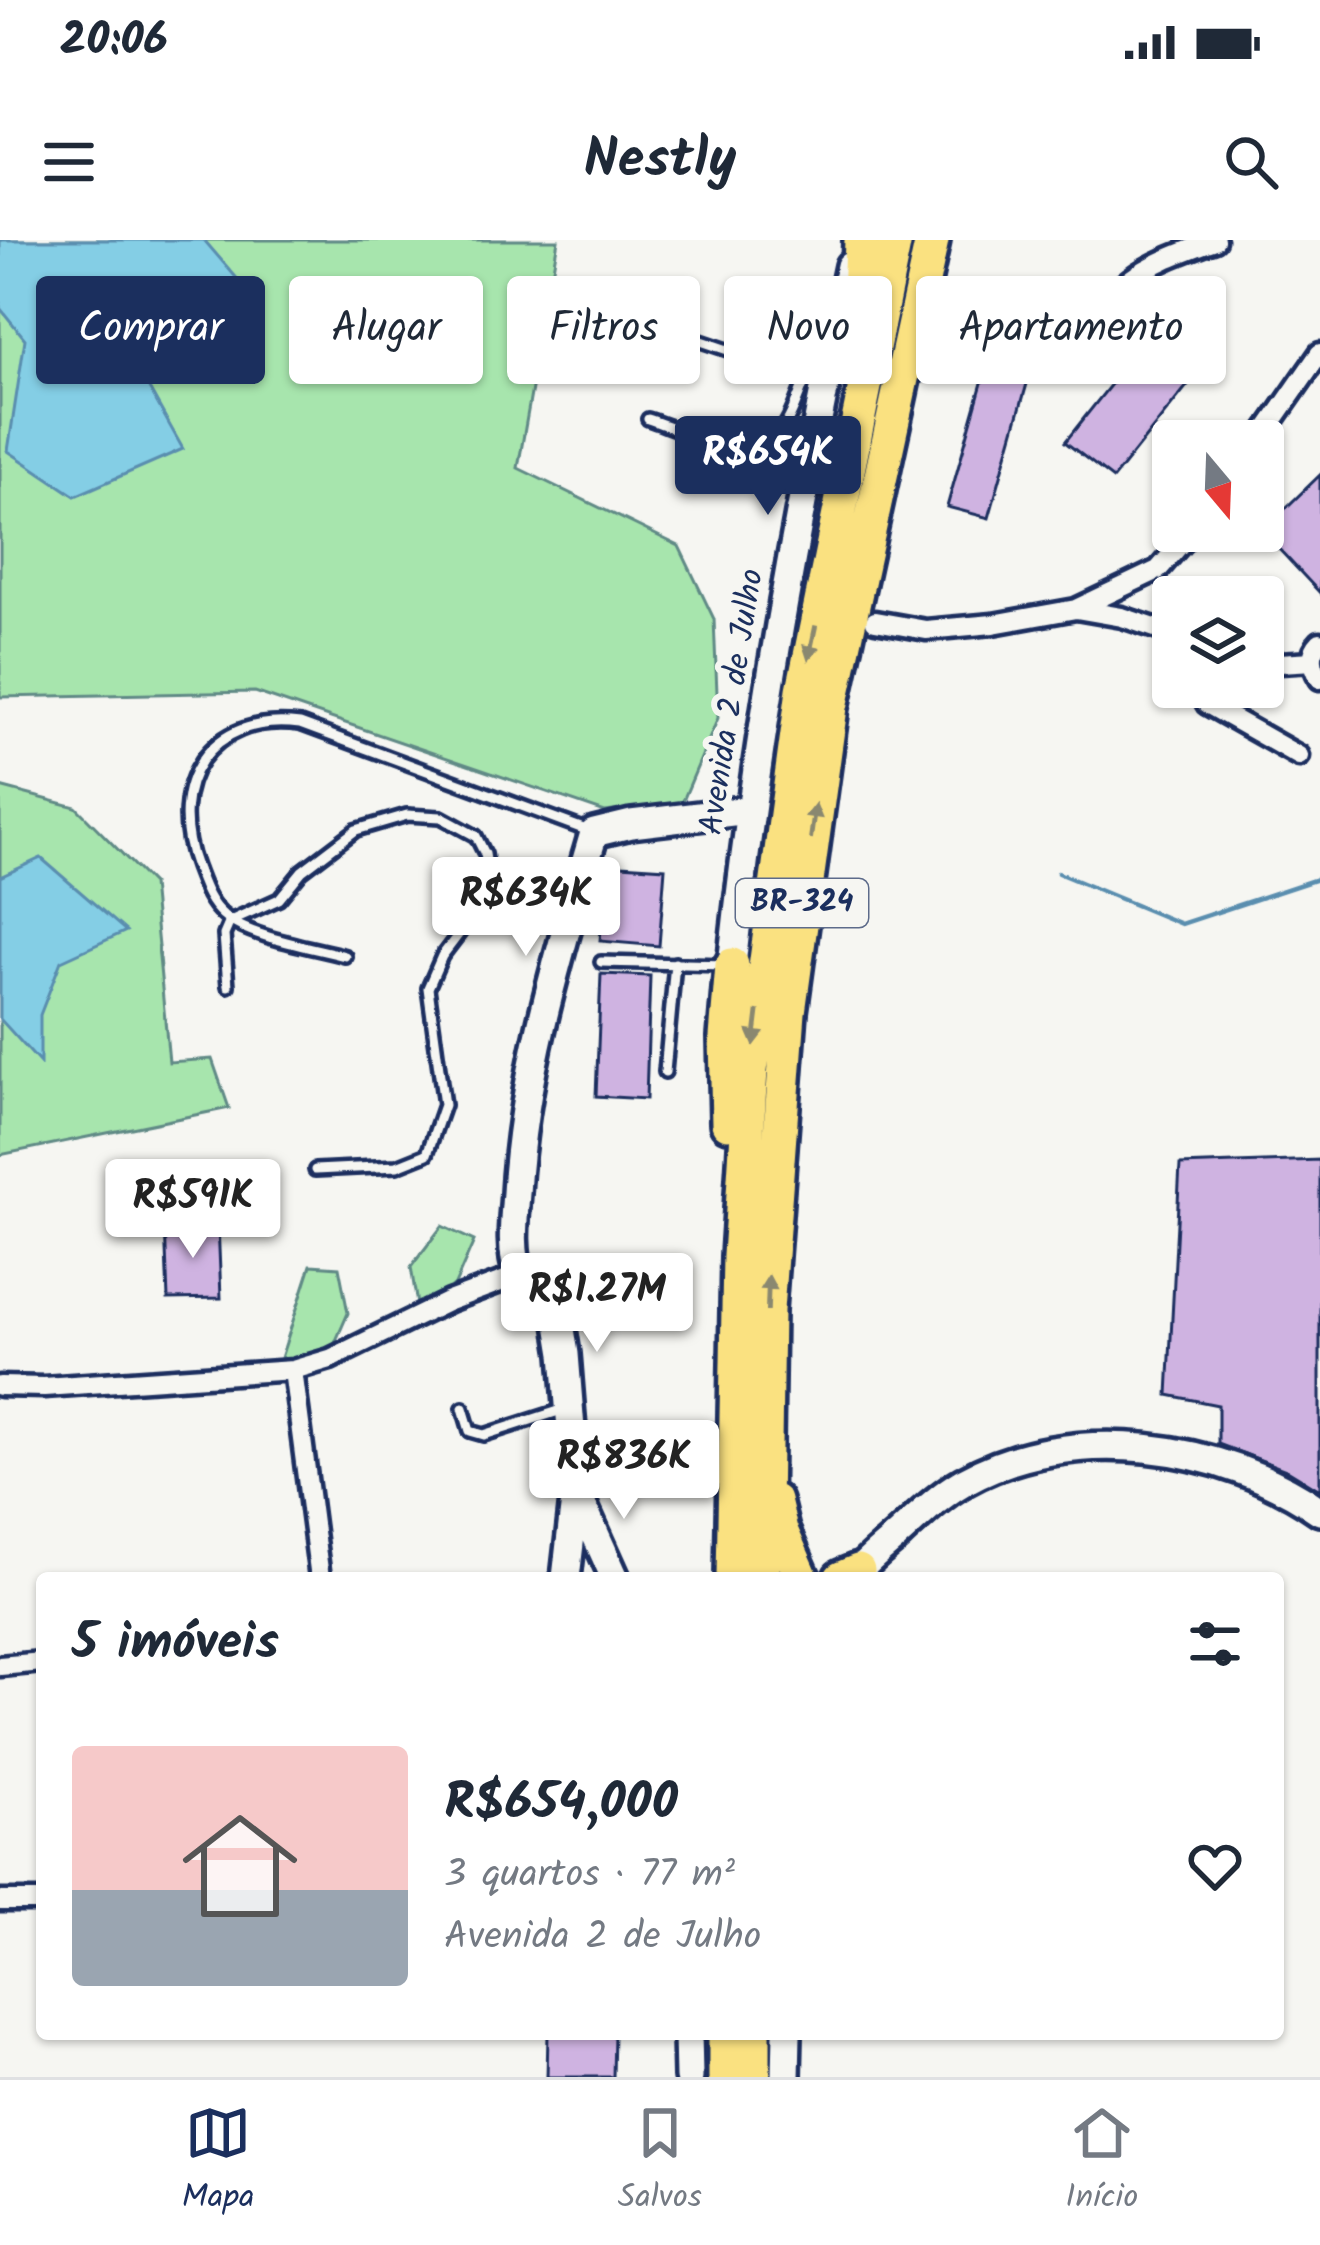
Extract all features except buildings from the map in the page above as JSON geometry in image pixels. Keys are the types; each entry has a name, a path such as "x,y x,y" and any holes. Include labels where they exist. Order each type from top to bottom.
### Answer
{"highway":[{"path":"826,579 823,530 861,315 858,240"},
{"name":"BR-324","path":"756,1572 739,1256 751,1070 802,690 895,240"},
{"name":"BR-324","path":"756,1572 773,1195 812,825 847,627 932,240"},
{"path":"732,965 727,1078 739,1256"},
{"path":"767,1342 774,1376 773,1493 781,1530 804,1572"},
{"path":"725,2040 725,2077"},
{"path":"754,2040 754,2077"}],"main road":[{"name":"Avenida 2 de Julho","path":"847,276 858,240"},
{"name":"Avenida 2 de Julho","path":"732,965 748,810 815,384"},
{"path":"567,1572 576,1490 556,1299 519,1275 513,1242 528,1087 594,833 748,810"},
{"path":"855,1572 936,1500 965,1481 999,1466 1069,1451 1111,1448 1192,1454 1256,1474 1320,1511"},
{"path":"576,1490 612,1572"},
{"path":"688,2040 689,2077"},
{"path":"786,2077 787,2040"}],"street":[{"path":"1131,276 1215,240"},
{"path":"1273,420 1320,352"},
{"path":"875,621 926,630 1076,609 1158,570 1174,552"},
{"path":"1076,609 1152,627"},
{"path":"1284,662 1318,660"},
{"path":"1214,708 1299,756"},
{"path":"0,1386 293,1370 330,1359 449,1301 519,1275"},
{"path":"293,1370 319,1572"},
{"path":"0,1666 36,1663"},
{"path":"0,1900 36,1901"}],"lane":[{"path":"648,419 728,445 759,447 781,433 813,384"},
{"path":"345,956 230,921 205,890 185,826 186,806 197,770 215,744 233,730 253,724 300,724 594,833"},
{"path":"228,986 224,935 230,921 279,899 302,871 356,830 407,815 441,817 476,836 489,878 428,988 444,1105 427,1154 397,1166 315,1170"},
{"path":"601,962 732,965"},
{"path":"665,1072 675,963"},
{"path":"463,1408 470,1431 484,1435 570,1408"}],"green space":[{"path":"0,240 558,240 552,276 507,276 507,384 533,384 518,468 679,546 714,619 718,718 682,803 605,812 255,692 0,697"},
{"path":"0,787 76,807 152,884 169,1062 212,1059 229,1108 0,1155"},
{"path":"442,1226 474,1241 450,1296 418,1311 411,1267"},
{"path":"311,1265 339,1267 348,1313 331,1352 280,1361"}],"water":[{"path":"0,240 204,240 235,276 36,276 36,384 147,384 183,449 75,496 8,451 25,339 0,308"},
{"path":"41,858 126,931 61,961 40,1015 40,1063 0,1019 0,877"}],"waterway":[{"path":"1058,873 1181,924 1320,878"}]}
